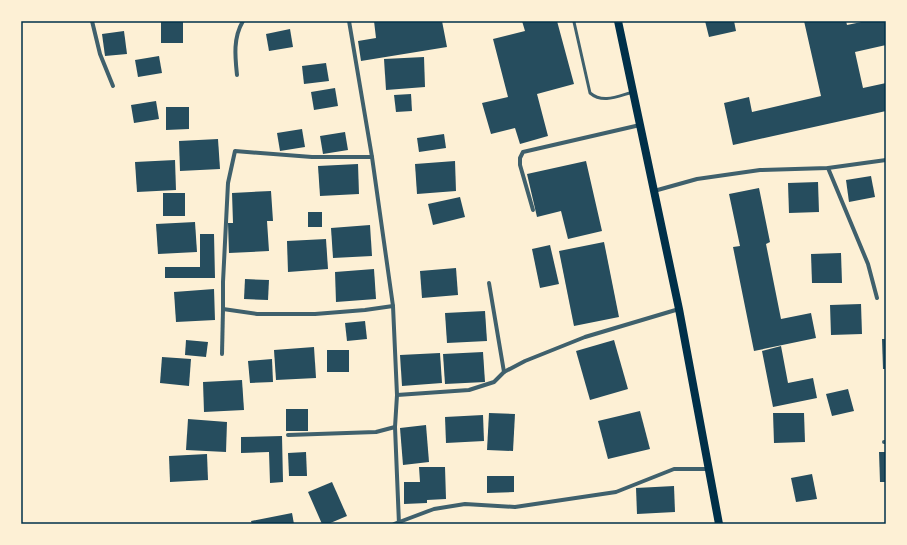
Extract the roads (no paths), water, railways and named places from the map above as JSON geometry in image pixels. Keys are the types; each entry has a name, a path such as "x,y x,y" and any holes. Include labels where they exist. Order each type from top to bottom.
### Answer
{"main road":[{"path":"618,21 679,309 719,524"}],"street":[{"path":"92,21 100,54 113,86"},
{"path":"237,75 235,50 240,27 243,21"},
{"path":"349,21 372,157 393,306 397,395 397,523 434,509 465,504 515,507 616,492 674,469 709,469"},
{"path":"533,210 520,165 520,158 523,152 640,125"},
{"path":"222,354 223,282 228,182 235,151 312,157 372,157"},
{"path":"654,191 697,179 760,170 828,168 886,160"},
{"path":"828,168 868,264 877,298"},
{"path":"489,282 504,372"},
{"path":"223,309 258,314 315,314 393,306"},
{"path":"397,395 469,390 494,382 504,372 525,361 585,337 679,309"},
{"path":"288,434 376,432 396,427"}],"lane":[{"path":"575,21 590,93 596,98 603,100 634,92"}]}
